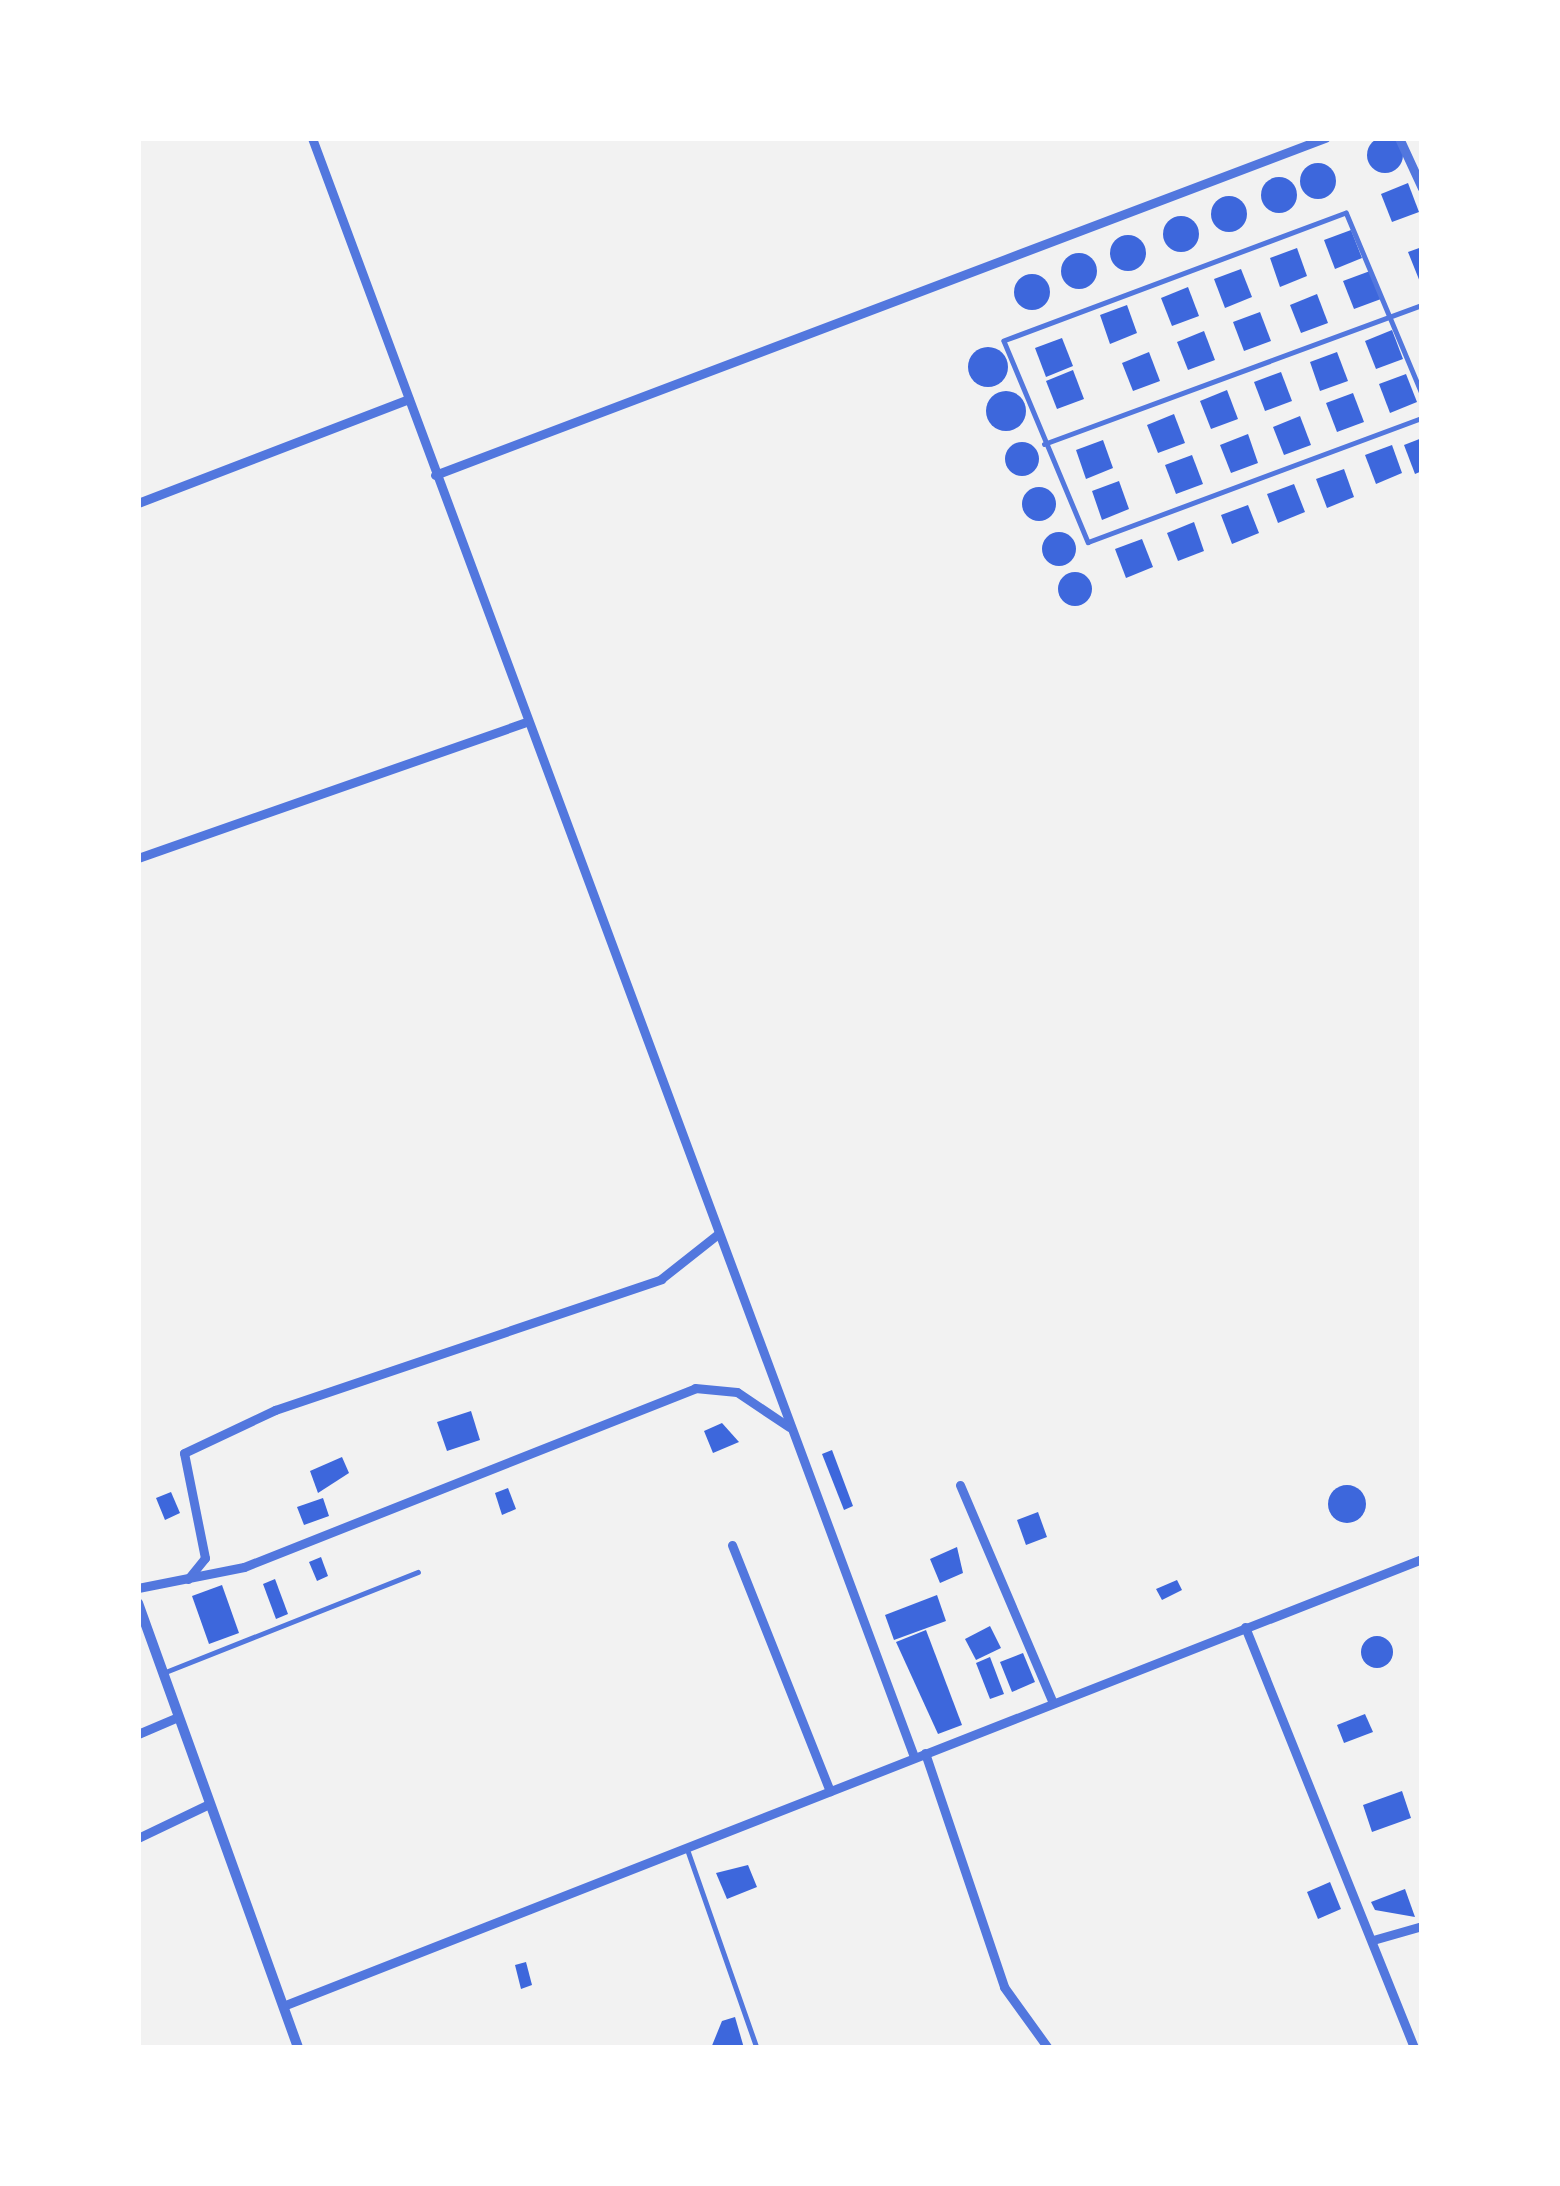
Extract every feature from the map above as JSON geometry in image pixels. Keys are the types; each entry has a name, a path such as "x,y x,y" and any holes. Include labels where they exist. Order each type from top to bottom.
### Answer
{"street":[{"path":"312,138 524,722 790,1427 920,1755 1004,1988 1048,2048"},
{"path":"435,475 1325,138"},
{"path":"1399,138 1422,188"},
{"path":"138,503 409,399"},
{"path":"138,858 524,722"},
{"path":"188,1579 205,1558 180,1474 184,1453 275,1410 661,1279 718,1234"},
{"path":"138,1588 244,1567 695,1388 737,1392 790,1427"},
{"path":"960,1485 1053,1703"},
{"path":"732,1545 830,1791"},
{"path":"283,2006 1419,1560 1422,1577"},
{"path":"138,1603 298,2048"},
{"path":"1245,1627 1414,2048"},
{"path":"138,1735 178,1717"},
{"path":"138,1838 209,1804"},
{"path":"1373,1940 1422,1926"}],"lane":[{"path":"1422,394 1396,315 1354,217 1338,214 1007,337 1080,538 1095,542 1422,418"},
{"path":"1043,444 1422,305"},
{"path":"163,1672 418,1572"},
{"path":"687,1848 757,2048"}],"building":[{"path":"1385,137 1398,142 1403,155 1398,168 1385,173 1372,168 1367,155 1372,142"},
{"path":"1318,163 1331,168 1336,181 1331,194 1318,199 1305,194 1300,181 1305,168"},
{"path":"1279,177 1292,182 1297,195 1292,208 1279,213 1266,208 1261,195 1266,182"},
{"path":"1408,183 1419,212 1392,222 1381,194"},
{"path":"1229,196 1242,201 1247,214 1242,227 1229,232 1216,227 1211,214 1216,201"},
{"path":"1181,216 1194,221 1199,234 1194,247 1181,252 1168,247 1163,234 1168,221"},
{"path":"1351,230 1362,258 1335,269 1324,240"},
{"path":"1128,235 1141,240 1146,253 1141,266 1128,271 1115,266 1110,253 1115,240"},
{"path":"1422,247 1422,287 1408,252"},
{"path":"1297,248 1307,276 1280,287 1270,258"},
{"path":"1079,253 1092,258 1097,271 1092,284 1079,289 1066,284 1061,271 1066,258"},
{"path":"1241,269 1252,297 1225,308 1214,279"},
{"path":"1370,271 1381,299 1354,309 1343,281"},
{"path":"1032,274 1045,279 1050,292 1045,305 1032,310 1019,305 1014,292 1019,279"},
{"path":"1188,287 1199,316 1172,326 1161,298"},
{"path":"1317,294 1328,323 1301,333 1290,305"},
{"path":"1127,305 1137,333 1110,344 1100,315"},
{"path":"1260,312 1271,341 1244,351 1233,322"},
{"path":"1392,330 1403,359 1376,369 1365,341"},
{"path":"1204,331 1215,360 1188,370 1177,342"},
{"path":"1062,338 1073,366 1046,377 1035,348"},
{"path":"988,347 1002,353 1008,367 1002,381 988,387 974,381 968,367 974,353"},
{"path":"1149,352 1160,381 1133,391 1122,363"},
{"path":"1337,352 1348,381 1320,391 1310,362"},
{"path":"1073,370 1084,399 1057,409 1046,381"},
{"path":"1281,372 1292,401 1265,411 1254,382"},
{"path":"1406,374 1417,402 1390,413 1379,384"},
{"path":"1227,390 1238,419 1211,429 1200,401"},
{"path":"1006,391 1020,397 1026,411 1020,425 1006,431 992,425 986,411 992,397"},
{"path":"1353,393 1364,422 1337,432 1326,403"},
{"path":"1174,414 1185,443 1158,453 1147,425"},
{"path":"1300,416 1311,445 1284,455 1273,427"},
{"path":"1248,434 1258,463 1231,473 1220,445"},
{"path":"1422,438 1422,471 1415,474 1404,445"},
{"path":"1103,440 1113,468 1086,479 1076,450"},
{"path":"1022,442 1034,447 1039,459 1034,471 1022,476 1010,471 1005,459 1010,447"},
{"path":"1392,445 1402,473 1376,484 1365,455"},
{"path":"1192,455 1203,484 1176,494 1165,465"},
{"path":"1344,469 1354,497 1327,508 1316,479"},
{"path":"1119,481 1129,509 1102,520 1092,491"},
{"path":"1294,484 1305,512 1278,523 1267,494"},
{"path":"1039,487 1051,492 1056,504 1051,516 1039,521 1027,516 1022,504 1027,492"},
{"path":"1248,505 1259,533 1232,544 1221,515"},
{"path":"1194,522 1204,551 1178,561 1167,533"},
{"path":"1059,532 1071,537 1076,549 1071,561 1059,566 1047,561 1042,549 1047,537"},
{"path":"1142,539 1153,567 1126,578 1115,549"},
{"path":"1075,572 1087,577 1092,589 1087,601 1075,606 1063,601 1058,589 1063,577"},
{"path":"471,1411 480,1440 447,1451 437,1422"},
{"path":"722,1423 739,1442 713,1453 704,1431"},
{"path":"832,1450 853,1506 844,1510 822,1454"},
{"path":"342,1457 349,1473 318,1493 310,1471"},
{"path":"1347,1485 1360,1491 1366,1504 1360,1517 1347,1523 1334,1517 1328,1504 1334,1491"},
{"path":"508,1488 516,1509 502,1515 495,1493"},
{"path":"171,1492 180,1513 165,1520 156,1498"},
{"path":"323,1498 329,1516 304,1525 297,1507"},
{"path":"1038,1512 1047,1537 1026,1545 1017,1520"},
{"path":"957,1547 963,1573 940,1583 930,1559"},
{"path":"321,1557 328,1576 317,1581 309,1562"},
{"path":"275,1579 288,1614 276,1619 263,1584"},
{"path":"1177,1580 1182,1590 1162,1600 1156,1589"},
{"path":"222,1585 239,1633 209,1644 192,1596"},
{"path":"937,1595 946,1621 894,1640 885,1615"},
{"path":"990,1626 1001,1648 976,1660 965,1639"},
{"path":"926,1630 962,1725 938,1734 896,1642"},
{"path":"1377,1636 1388,1641 1393,1652 1388,1663 1377,1668 1366,1663 1361,1652 1366,1641"},
{"path":"1023,1653 1035,1682 1012,1692 1000,1662"},
{"path":"990,1657 1004,1694 990,1699 976,1663"},
{"path":"1365,1714 1373,1732 1344,1743 1337,1725"},
{"path":"1402,1791 1411,1818 1372,1832 1363,1805"},
{"path":"748,1865 757,1887 727,1899 716,1873"},
{"path":"1330,1882 1341,1909 1318,1919 1307,1892"},
{"path":"1405,1889 1415,1917 1375,1910 1371,1902"},
{"path":"526,1962 532,1985 521,1989 515,1965"},
{"path":"735,2017 744,2048 711,2048 722,2021"}]}
